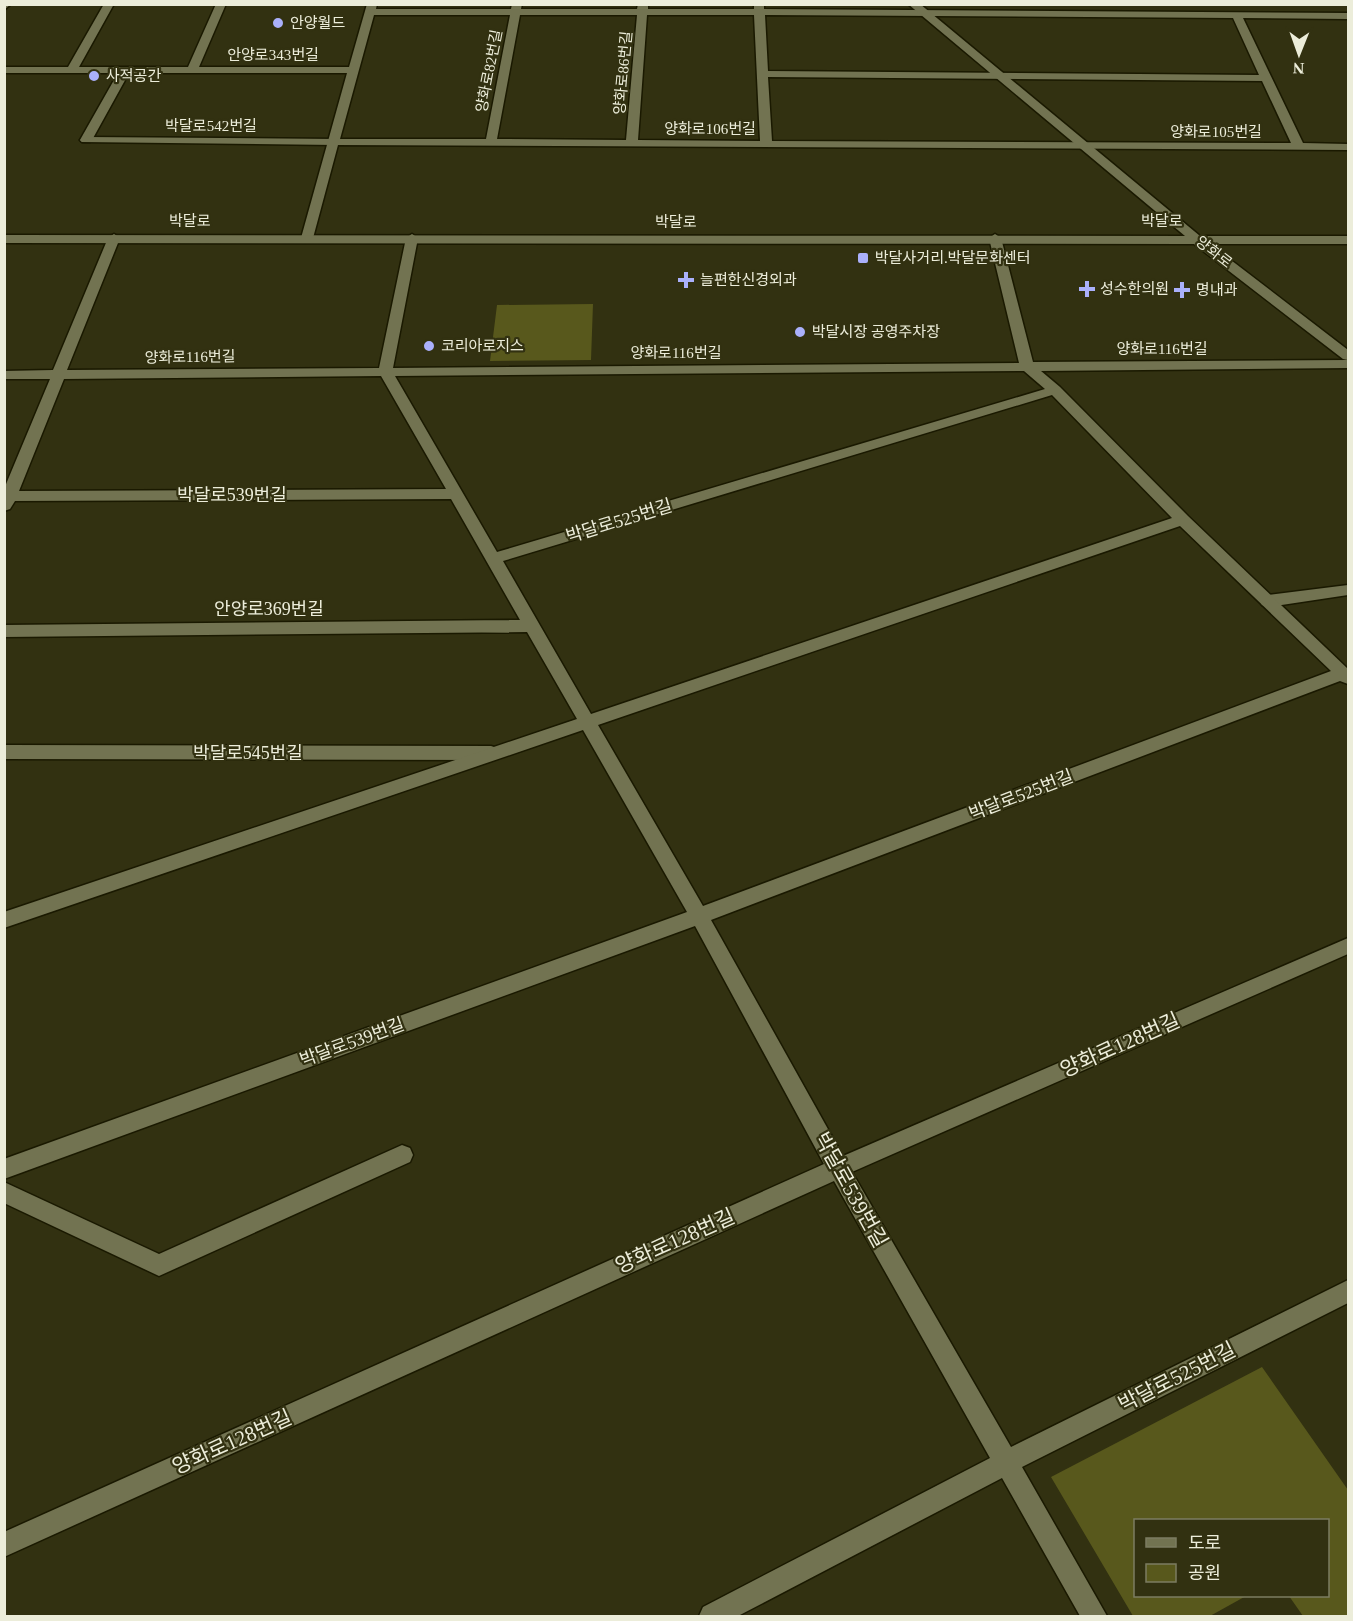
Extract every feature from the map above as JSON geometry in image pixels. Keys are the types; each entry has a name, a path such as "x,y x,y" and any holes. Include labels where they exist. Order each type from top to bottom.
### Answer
{"street":[{"path":"72,70 109,4"},
{"name":"안양로343번길","path":"192,70 221,4"},
{"path":"307,238 371,8 918,8 1348,16"},
{"name":"양화로82번길","path":"491,143 516,8"},
{"name":"양화로","path":"918,8 1195,238 1348,356"},
{"name":"양화로86번길","path":"632,143 643,9"},
{"path":"759,9 766,145"},
{"path":"1236,14 1299,147"},
{"name":"안양로343번길","path":"4,70 354,70"},
{"name":"박달로542번길","path":"125,70 86,140 335,141"},
{"path":"763,74 1266,78"},
{"name":"양화로106번길","path":"335,141 1084,147"},
{"name":"양화로105번길","path":"1084,147 1348,147"},
{"path":"6,499 114,238"},
{"path":"385,371 412,238"},
{"path":"995,238 1027,366"},
{"name":"박달로","path":"4,239 1195,238 1348,240"},
{"name":"양화로116번길","path":"4,375 1348,364"},
{"name":"박달로525번길","path":"699,916 1346,676 1183,520 1055,390 1027,366"},
{"name":"박달로539번길","path":"385,371 534,626 699,916 838,1168 1094,1617"},
{"name":"박달로525번길","path":"493,559 1055,390"},
{"name":"박달로539번길","path":"6,499 456,494"},
{"path":"4,920 1183,520"},
{"path":"1268,601 1348,590"},
{"name":"안양로369번길","path":"4,631 534,626"},
{"name":"박달로545번길","path":"4,752 491,753"},
{"name":"박달로539번길","path":"4,1169 699,916"},
{"name":"양화로128번길","path":"4,1545 838,1168 1348,946"},
{"path":"4,1192 159,1265 402,1155"},
{"name":"박달로525번길","path":"1005,1463 1348,1291"},
{"path":"712,1617 1005,1463"}],"green space":[{"path":"593,304 591,360 490,361 497,305"},
{"path":"1262,1367 1348,1490 1348,1616 1303,1616 1290,1597 1329,1597 1329,1519 1134,1519 1134,1597 1244,1597 1210,1616 1133,1616 1051,1477"}],"place":[{"name":"안양월드","path":"278,23"},
{"name":"사적공간","path":"94,76"},
{"name":"박달사거리.박달문화센터","path":"863,258"},
{"name":"늘편한신경외과","path":"686,280"},
{"name":"성수한의원","path":"1087,289"},
{"name":"명내과","path":"1182,290"},
{"name":"박달시장 공영주차장","path":"800,332"},
{"name":"코리아로지스","path":"429,346"}]}
